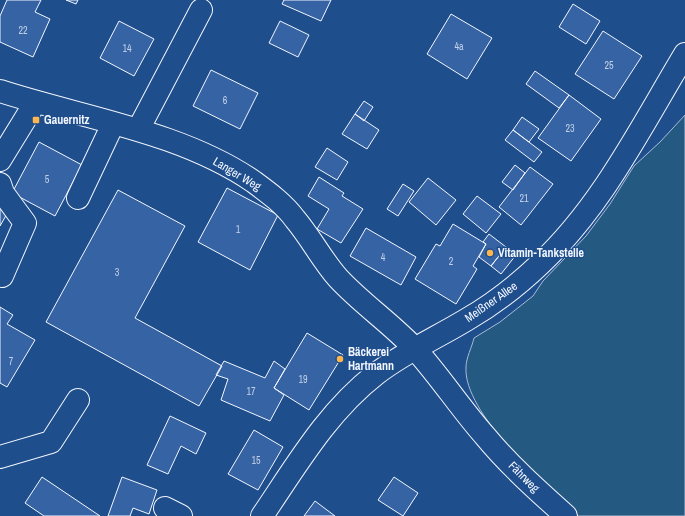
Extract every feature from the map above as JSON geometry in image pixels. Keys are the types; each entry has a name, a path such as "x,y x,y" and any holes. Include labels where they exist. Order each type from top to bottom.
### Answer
{"street":[{"path":"138,130 201,10"},
{"name":"Meißner Allee","path":"262,516 307,449 337,410 376,374 415,349 468,319 507,292 540,265 570,234 594,203 685,54"},
{"name":"Langer Weg","path":"0,91 35,103 138,130 209,156 253,182 279,201 296,219 322,259 340,280 415,349 485,436"},
{"path":"0,160 35,103"},
{"path":"78,198 113,124"},
{"path":"0,184 3,193 26,223 2,276"},
{"path":"0,458 51,442 78,400"},
{"name":"Fährweg","path":"485,436 566,516"}],"shaded area":[{"path":"685,115 685,516 578,516 528,468 509,448 492,426 478,405 469,385 466,367 467,360 474,338 500,322 533,296 543,281 586,236 610,204 634,166 660,142"}],"building":[{"path":"7,0 41,0 35,12 50,19 33,57 0,42 0,16"},
{"path":"66,0 78,0 76,4"},
{"path":"284,0 331,0 321,21 282,4"},
{"path":"573,4 600,21 586,44 559,27"},
{"path":"451,14 492,38 467,79 427,54"},
{"path":"119,21 154,39 134,76 100,58"},
{"path":"280,21 309,35 298,57 269,43"},
{"path":"603,31 642,56 614,99 575,74"},
{"path":"211,70 258,93 240,129 193,106"},
{"path":"535,71 569,95 559,108 526,84"},
{"path":"569,95 601,119 571,161 538,138"},
{"path":"364,101 373,107 364,121 355,114"},
{"path":"355,114 379,130 367,149 342,134"},
{"path":"522,117 539,129 529,142 513,130"},
{"path":"513,130 542,152 534,162 505,140"},
{"path":"39,142 82,165 55,216 12,193"},
{"path":"327,148 348,162 337,180 315,167"},
{"path":"515,165 525,173 513,190 502,182"},
{"path":"530,167 553,184 521,225 499,207"},
{"path":"319,177 344,193 342,196 363,209 341,243 317,229 329,209 308,196"},
{"path":"428,178 456,200 436,225 409,202"},
{"path":"403,184 414,191 398,216 387,209"},
{"path":"227,188 278,215 250,270 198,242"},
{"path":"118,190 185,226 135,318 222,366 199,406 46,322"},
{"path":"477,196 501,214 486,233 463,214"},
{"path":"0,207 8,212 0,226"},
{"path":"453,224 486,244 473,266 477,269 456,304 415,279 436,244 440,246"},
{"path":"366,228 416,257 401,285 350,256"},
{"path":"489,234 506,247 491,266 479,257 486,244 483,242"},
{"path":"506,247 516,255 501,274 491,266"},
{"path":"0,307 13,315 7,324 35,340 7,387 0,383"},
{"path":"307,333 343,355 309,410 274,388"},
{"path":"224,361 265,378 274,361 285,369 274,388 284,395 270,421 221,400 228,379 216,375"},
{"path":"170,416 206,433 196,454 181,446 168,474 147,465"},
{"path":"254,430 283,447 258,490 228,474"},
{"path":"42,477 100,516 44,516 25,503"},
{"path":"122,477 157,490 149,514 133,508 130,516 108,516"},
{"path":"394,477 418,493 403,516 378,500"},
{"path":"315,501 335,516 304,516"}],"place":[{"name":"Gauernitz","path":"36,120"},
{"name":"Vitamin-Tankstelle","path":"490,253"},
{"name":"Bäckerei Hartmann","path":"340,359"}]}
